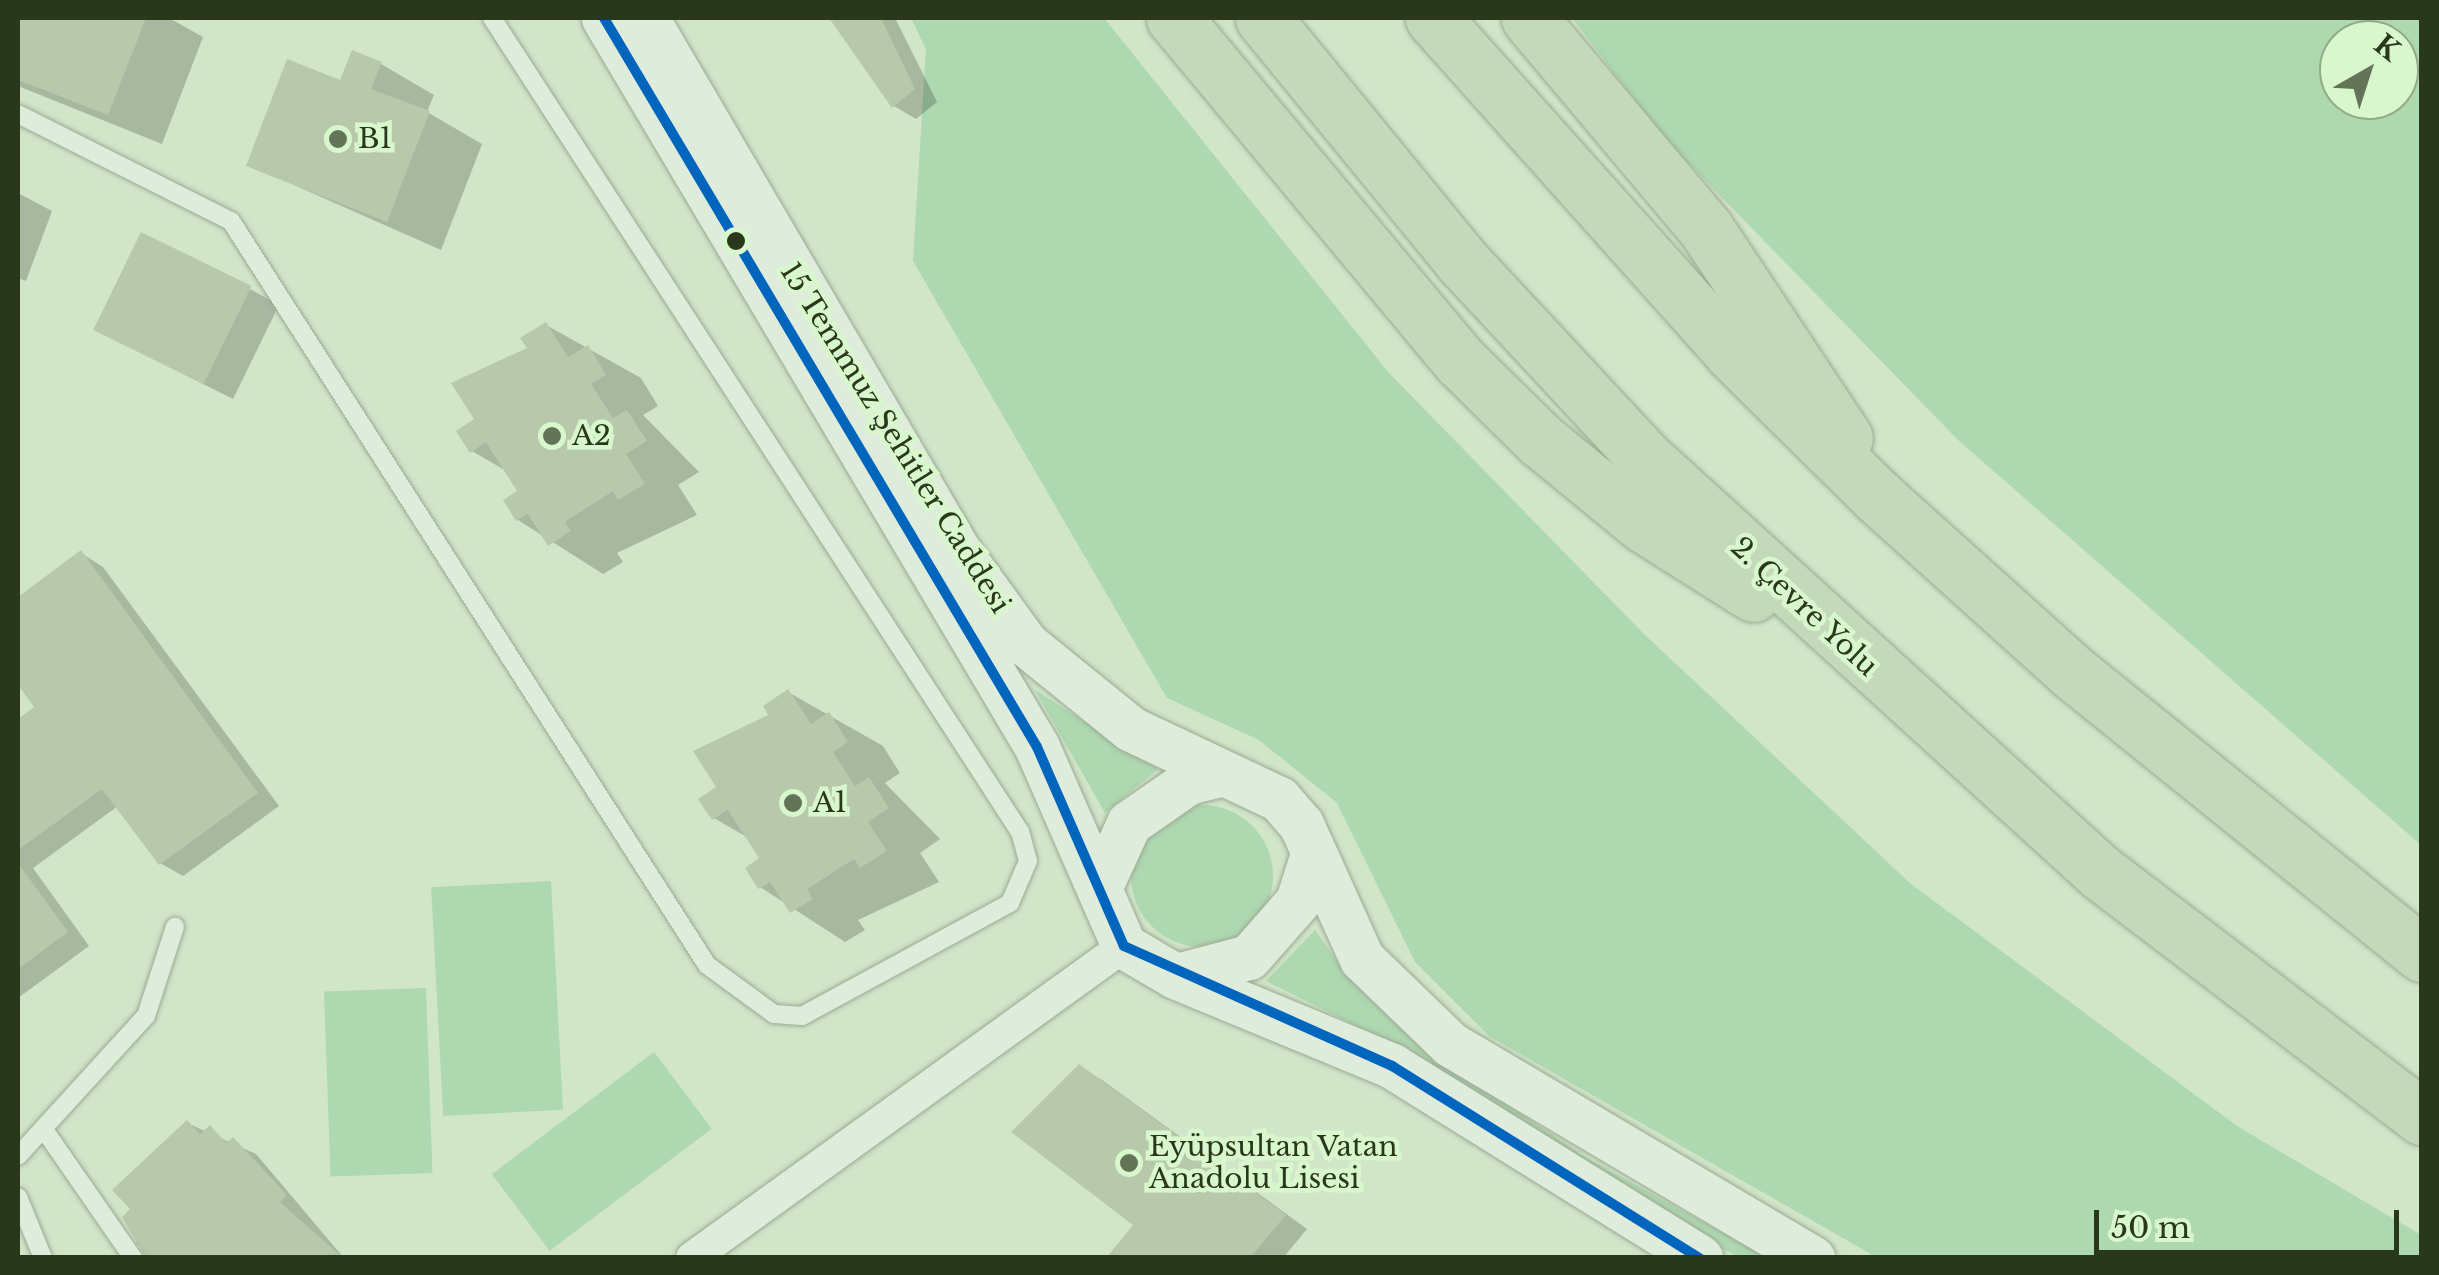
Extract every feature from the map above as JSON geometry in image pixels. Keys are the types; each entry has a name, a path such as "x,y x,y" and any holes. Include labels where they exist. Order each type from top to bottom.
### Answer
{"highway":[{"path":"1174,18 1460,361 1538,439 1644,525 1836,638"},
{"name":"2. Çevre Yolu","path":"1263,18 1460,260 1645,458 1836,638 2100,872 2422,1117"},
{"path":"1434,18 1732,353 1878,497 2086,683 2422,954"},
{"path":"1529,18 1706,229 1806,370 1878,497"}],"main road":[{"name":"15 Temmuz Şehitler Caddesi","path":"604,18 1037,747 1102,884 1124,946"},
{"name":"15 Temmuz Şehitler Caddesi","path":"646,18 991,600 1102,710 1219,774 1279,799 1362,959 1450,1044 1812,1258"},
{"path":"1102,884 1129,824 1188,782 1219,774"},
{"path":"1175,976 1249,957 1298,901 1312,857"},
{"path":"1124,946 1175,976 1392,1066 1700,1258"}],"street":[{"path":"692,1258 1124,946"}],"lane":[{"path":"18,114 231,222 707,965 774,1014 802,1016 1010,903 1028,861 1020,832 492,18"},
{"path":"18,1156 45,1131 146,1016 175,927"},
{"path":"45,1131 133,1258"},
{"path":"18,1196 43,1258"}],"green space":[{"path":"911,18 1104,18 1389,373 1645,635 1911,884 2237,1126 2421,1235 2421,1257 1876,1257 1489,1036 1415,962 1337,803 1259,740 1167,698 913,261 926,49"},
{"path":"1572,18 2421,18 2421,845 1957,439 1664,138"},
{"path":"1035,690 1158,769 1105,813"},
{"path":"1202,805 1229,811 1252,826 1267,849 1273,876 1267,903 1252,926 1229,941 1202,947 1175,941 1152,926 1137,903 1131,876 1137,849 1152,826 1175,811"},
{"path":"551,881 563,1110 443,1116 431,887"},
{"path":"1315,930 1348,976 1430,1052 1585,1157 1767,1257 1738,1257 1578,1167 1427,1061 1266,981"},
{"path":"426,988 432,1173 331,1176 324,992"},
{"path":"654,1052 712,1129 550,1251 492,1174"}],"building":[{"path":"18,18 146,18 108,115 18,80"},
{"path":"829,18 881,18 915,89 892,108"},
{"name":"B1","path":"352,50 382,62 371,89 430,111 387,222 246,166 287,59 340,80"},
{"path":"141,232 252,286 204,384 93,330"},
{"name":"A2","path":"546,322 568,357 588,345 606,375 591,384 613,418 627,410 647,441 626,454 645,484 618,500 613,491 565,522 571,531 548,546 528,514 516,521 503,500 517,491 486,442 470,453 456,431 474,419 451,383 527,348 520,338"},
{"path":"81,550 258,793 159,865 102,789 18,850 18,719 34,707 18,685 18,597"},
{"name":"A1","path":"788,689 811,724 829,712 848,742 833,752 855,786 869,777 889,808 868,822 887,851 860,868 854,859 807,889 813,899 790,913 770,882 758,889 745,868 759,858 728,810 712,820 698,799 716,787 693,751 768,715 763,706"},
{"path":"18,863 68,932 18,969"},
{"path":"1079,1064 1286,1215 1250,1258 1106,1258 1133,1225 1011,1132"},
{"path":"187,1120 200,1134 210,1125 226,1143 233,1137 287,1195 280,1202 343,1258 146,1258 122,1217 130,1209 112,1190"}],"transit line":[{"path":"604,18 1037,747 1124,946 1392,1066 1699,1258"}],"place":[{"name":"B1","path":"338,139"},
{"name":"A2","path":"552,436"},
{"name":"A1","path":"793,803"},
{"name":"Eyüpsultan Vatan Anadolu Lisesi","path":"1129,1163"}]}
